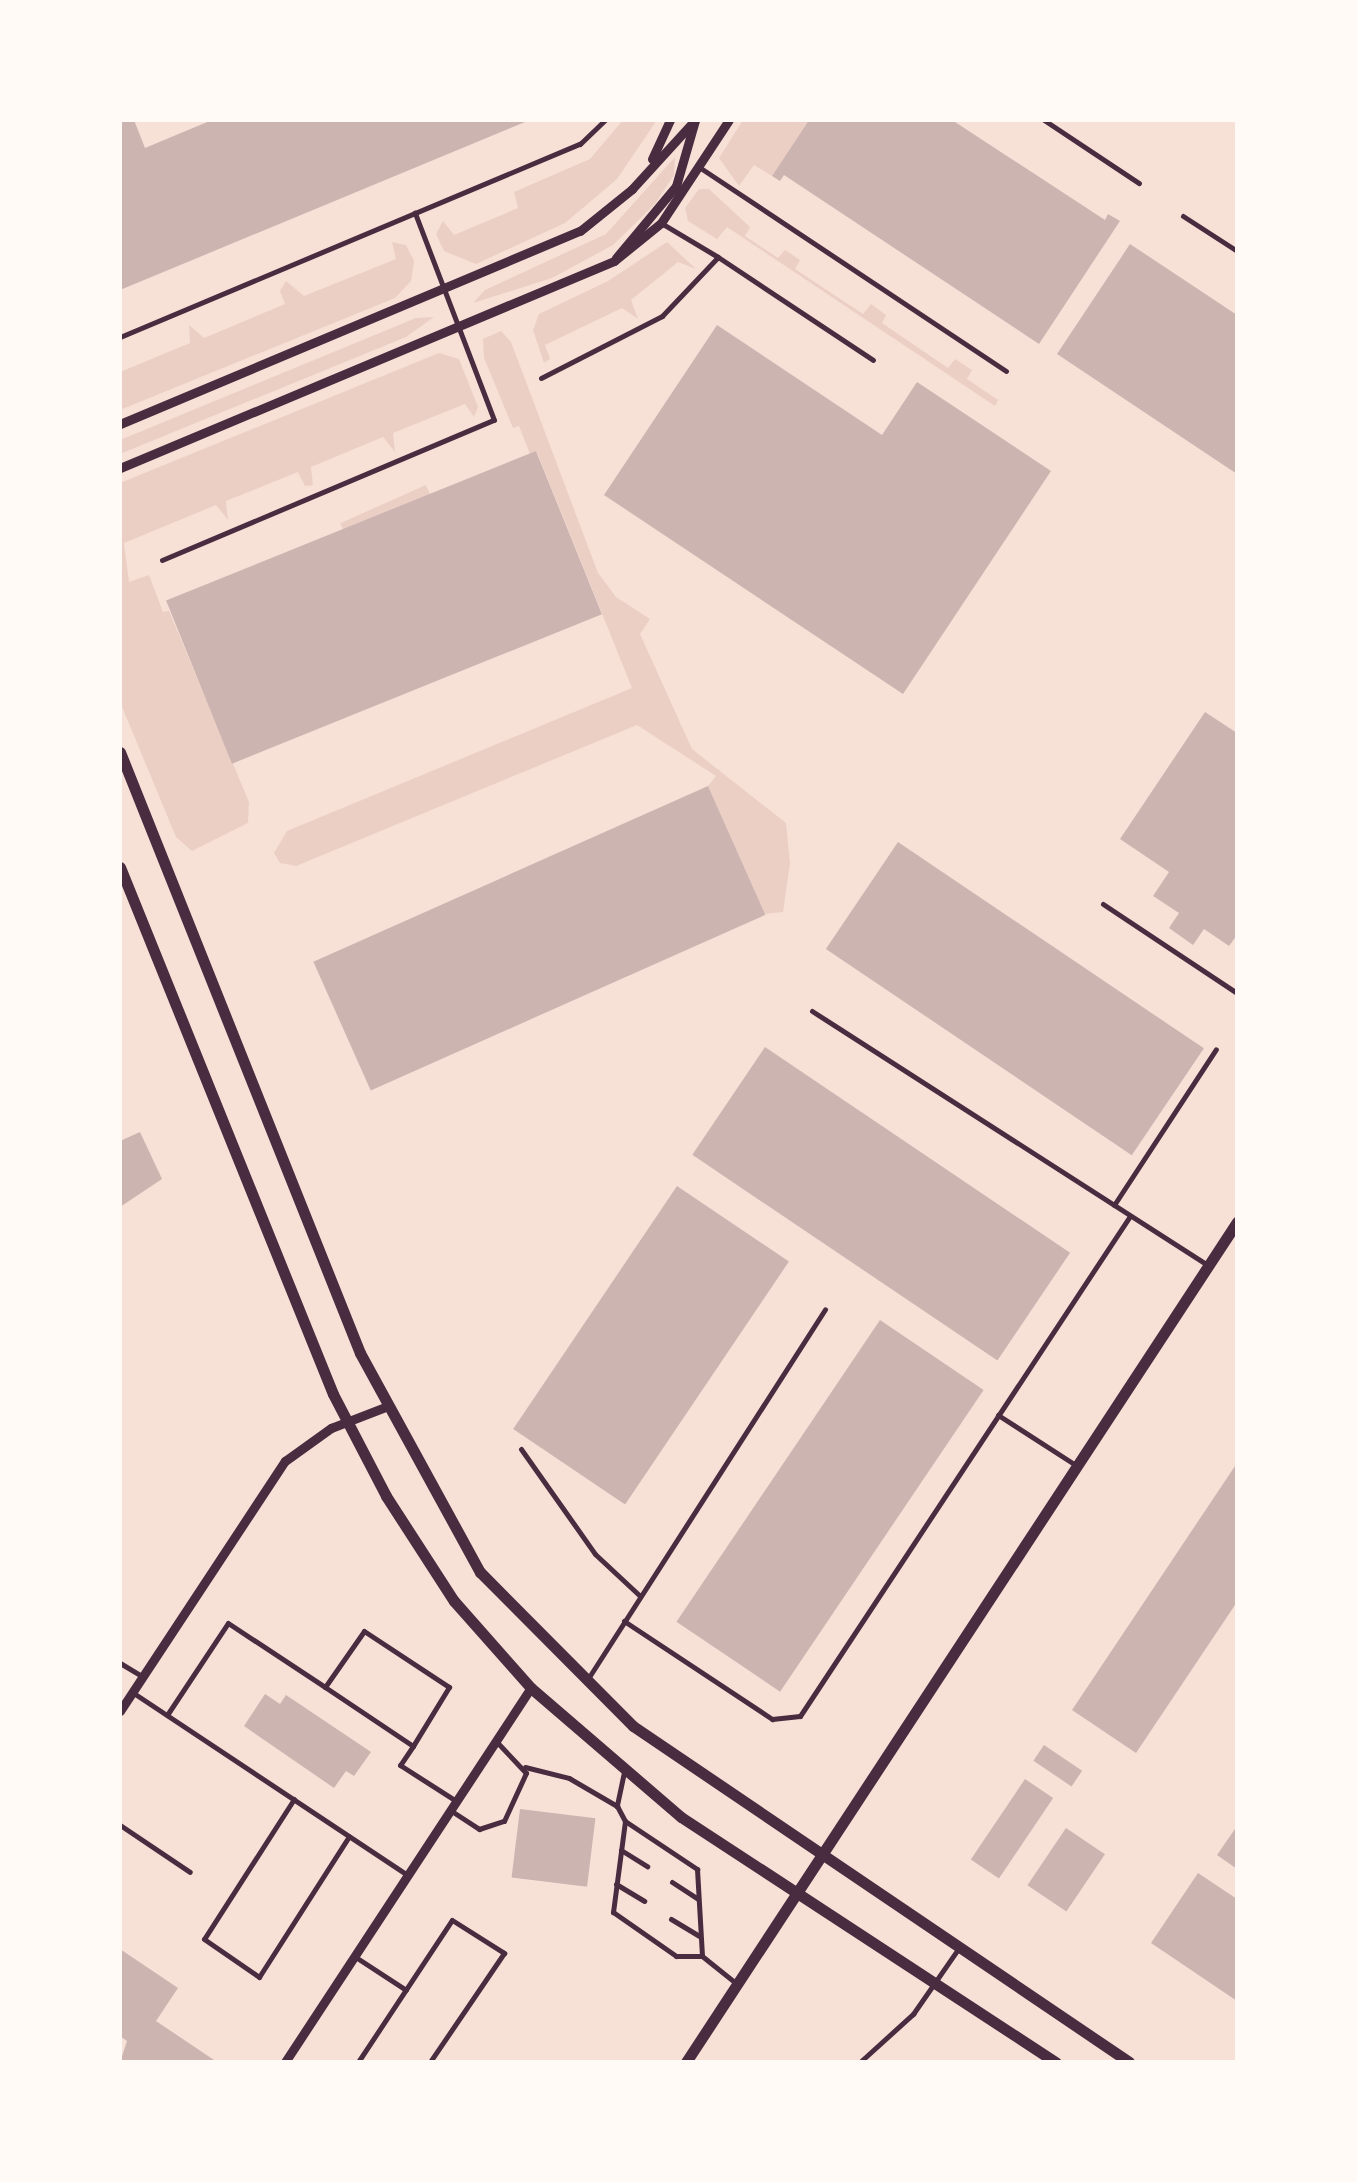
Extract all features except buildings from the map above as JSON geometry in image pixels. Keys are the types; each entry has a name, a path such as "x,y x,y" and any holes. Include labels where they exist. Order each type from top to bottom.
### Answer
{"street":[{"path":"649,166 670,120"},
{"path":"120,424 445,293 580,232 611,210 695,120"},
{"path":"614,261 676,186 695,120"},
{"path":"120,468 458,331 614,261 661,223 702,169 729,120"},
{"path":"120,752 360,1353 480,1572 585,1682 633,1726 1129,2062"},
{"path":"120,867 347,1420 454,1601 530,1688 681,1817 1056,2062"},
{"path":"693,2060 797,1890 1237,1222"},
{"path":"120,1711 285,1461 347,1420 388,1406"},
{"path":"284,2062 530,1688"}],"lane":[{"path":"120,337 580,144 605,120"},
{"path":"1044,120 1139,183"},
{"path":"702,169 1006,371"},
{"path":"162,560 494,420 415,213"},
{"path":"1183,216 1237,252"},
{"path":"661,223 874,360"},
{"path":"541,378 662,316 718,257"},
{"path":"1103,904 1237,994"},
{"path":"812,1012 1208,1266"},
{"path":"1114,1205 1216,1050"},
{"path":"624,1621 772,1719 800,1716 1130,1216"},
{"path":"585,1682 826,1309"},
{"path":"998,1415 1076,1466"},
{"path":"521,1448 596,1554 640,1596"},
{"path":"166,1715 228,1623 413,1746"},
{"path":"325,1687 364,1630 449,1687 400,1765 479,1829 497,1828 514,1806 525,1768"},
{"path":"120,1663 143,1677"},
{"path":"132,1692 408,1875"},
{"path":"496,1741 525,1768 568,1778 618,1806"},
{"path":"624,1772 618,1806 625,1821 698,1869 702,1956"},
{"path":"294,1799 204,1939 259,1978 349,1836"},
{"path":"625,1821 612,1912 676,1956 702,1956 736,1984"},
{"path":"120,1825 190,1872"},
{"path":"621,1850 647,1866"},
{"path":"672,1882 697,1898"},
{"path":"616,1884 644,1901"},
{"path":"671,1918 699,1936"},
{"path":"358,2062 452,1920 504,1953 430,2062"},
{"path":"860,2062 913,2014 958,1949"},
{"path":"354,1956 406,1990"}],"shaded area":[{"path":"623,120 657,120 617,179 565,223 476,264 444,251 436,234 443,221 454,235 518,208 514,192 590,159"},
{"path":"743,120 809,120 772,176 754,165 739,186 719,158"},
{"path":"675,157 674,175 655,204 613,245 552,278 473,303 485,290 606,234"},
{"path":"699,189 709,189 750,227 745,236 778,258 785,250 800,260 795,269 863,314 871,304 886,315 882,323 948,368 955,359 972,370 967,379 998,400 995,406 727,227 717,239 688,221 685,208"},
{"path":"392,242 406,245 414,261 411,281 395,298 120,410 120,372 190,343 189,325 204,338 285,304 280,291 286,281 304,296 396,259"},
{"path":"667,242 696,269 678,262 631,300 638,319 622,308 545,345 550,359 544,363 533,330 539,314 608,281"},
{"path":"434,317 406,337 120,454 120,440 416,318"},
{"path":"501,331 511,342 598,573 616,597 650,619 640,634 692,749 786,823 790,863 783,912 765,914 708,786 716,776 637,725 296,866 280,863 274,853 287,831 632,688 537,452 530,454 519,426 513,428 484,358 483,339"},
{"path":"439,353 459,359 478,407 474,417 465,404 393,433 395,452 383,437 311,467 313,485 305,486 298,472 226,501 228,520 216,505 124,543 129,582 149,575 163,612 169,611 249,802 248,823 192,851 176,837 120,702 120,483"},
{"path":"426,485 430,494 344,532 340,523"}]}
